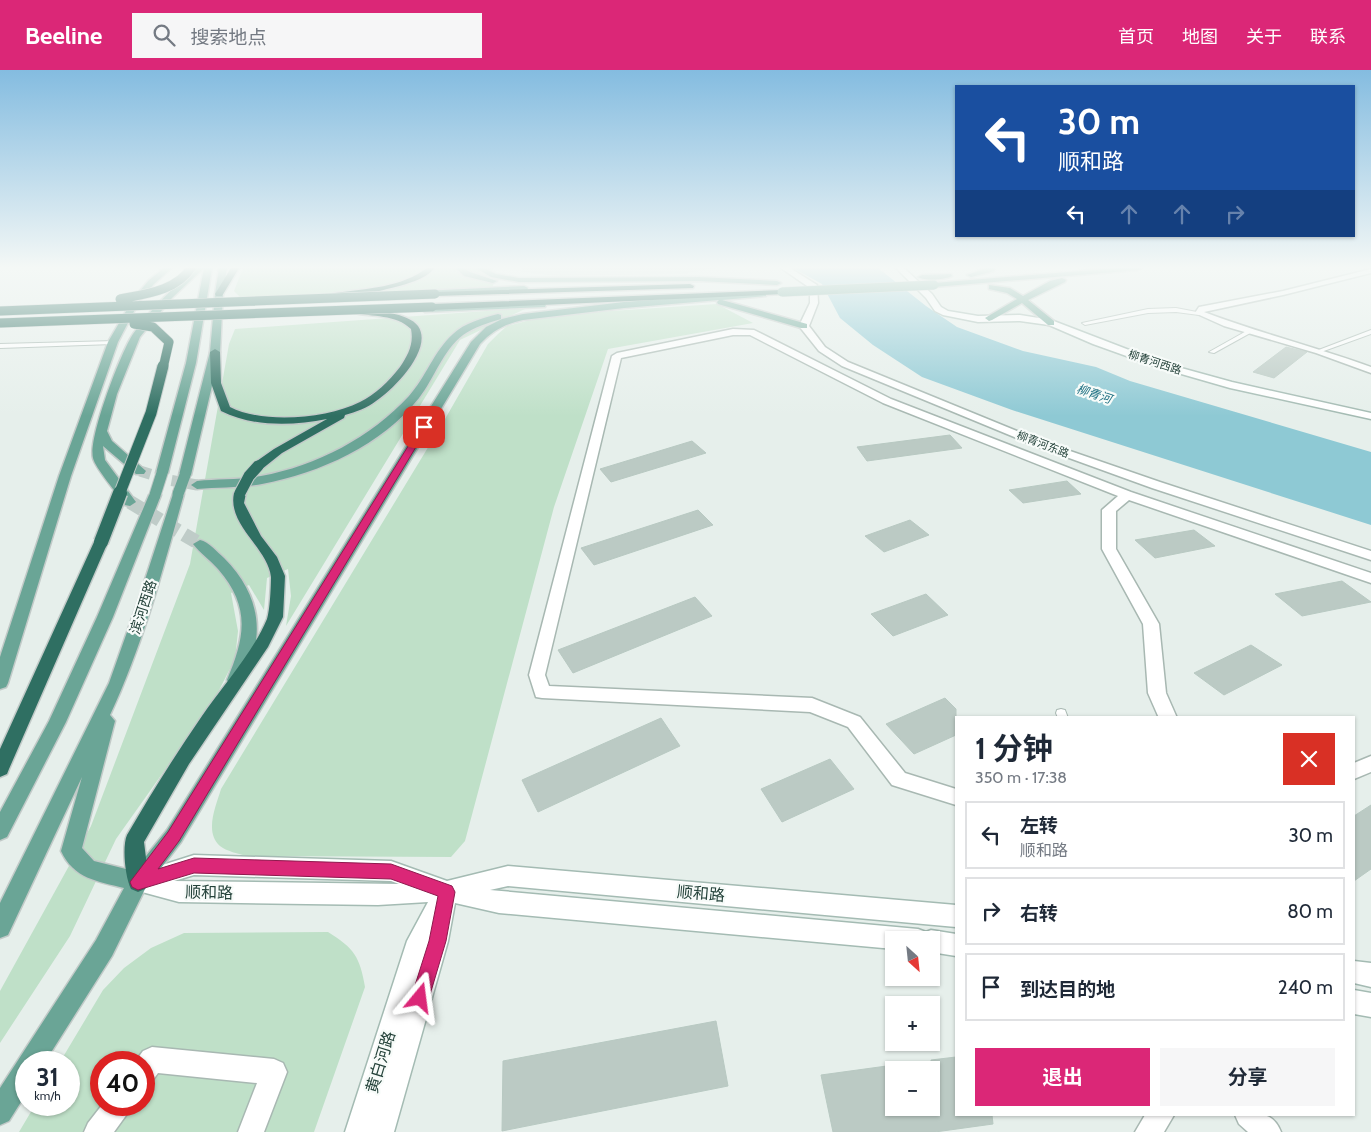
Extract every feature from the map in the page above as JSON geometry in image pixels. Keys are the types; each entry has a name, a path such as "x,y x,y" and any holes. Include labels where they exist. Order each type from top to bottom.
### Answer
{"highway":[{"path":"0,324 157,318"},
{"path":"138,882 134,841 182,759 262,643 275,617 278,576 270,557 255,537 238,503 240,493 249,476 258,466 278,451 364,404 400,373 414,353 418,338 414,327 405,321 394,318"},
{"path":"0,769 101,542 151,413 169,342 153,328 130,324 68,321"},
{"path":"215,352 216,383 226,409 242,416 271,420 301,418 336,413 364,404"}],"main road":[{"path":"0,683 68,468 119,329 126,318"},
{"path":"130,502 99,460 97,448 112,394 136,336 151,318"},
{"path":"0,831 57,722 105,617 155,495 191,363 199,318"},
{"name":"滨河西路","path":"0,927 117,683 145,604 185,475 215,352 217,318"},
{"path":"196,485 260,480 286,474 330,458 384,427 415,395 457,335 476,325 497,318"},
{"path":"39,1051 104,948 138,882 174,836 476,342 489,329 505,321 524,318"},
{"path":"777,318 804,326"},
{"path":"1043,318 1051,323"},
{"path":"101,431 107,443 140,470"},
{"path":"200,544 230,572 243,593 250,622 249,645 234,684"},
{"path":"117,683 71,851 88,869 138,882"},
{"path":"0,1112 15,1088"}],"street":[{"path":"804,326 808,318"},
{"name":"柳青河西路","path":"981,318 1020,318 1051,323 1096,342 1160,365 1230,385 1371,416"},
{"path":"1213,318 1250,331 1319,351 1371,370"},
{"name":"柳青河东路","path":"804,326 822,349 845,364 933,401 1040,444 1147,482 1371,556"},
{"path":"955,797 899,779 854,722 812,705 542,692 537,675 617,356 733,332 751,332 887,401 1127,495 1371,578"},
{"path":"1127,495 1109,510 1109,549 1151,624 1157,694 1167,716"},
{"path":"1355,771 1371,764"},
{"name":"顺和路","path":"138,882 178,892 378,895 446,892 508,876 955,916"},
{"name":"顺和路","path":"446,892 499,902 885,937"},
{"name":"黄白河路","path":"358,1132 418,941 446,892"},
{"name":"黄白河路","path":"381,1132 437,941 446,892"},
{"path":"940,942 955,945"},
{"path":"1355,972 1371,975"},
{"path":"1355,1002 1371,1005"},
{"path":"155,1060 274,1072 251,1132"},
{"path":"97,1132 109,1116"},
{"path":"1148,1132 1160,1116"},
{"path":"1249,1116 1268,1132"}],"lane":[{"path":"1084,323 1111,318"},
{"path":"1212,352 1250,331"},
{"path":"1319,351 1371,332"},
{"path":"0,346 114,342"}],"green space":[{"path":"394,318 507,318 460,340 286,626 291,596 288,569 267,578 264,610 249,585 231,593 238,631 235,659 213,702 116,839 70,936 0,1043 0,991 91,826 190,564 229,344 235,329"},
{"path":"540,318 743,318 753,323 608,349 554,507 465,841 451,857 247,856 229,851 220,846 213,834 214,811 221,789 441,426 488,344 507,326"},
{"path":"328,932 350,949 361,968 365,987 314,1132 19,1132 28,1116 80,1116 80,1051 67,1051 103,990 124,968 151,948 184,933"}],"water":[{"name":"柳青河","path":"840,318 943,318 957,327 1023,351 1096,367 1130,381 1371,452 1371,525 1012,410 922,377 873,345"}],"building":[{"path":"1286,347 1307,352 1274,378 1253,372"},
{"path":"950,435 962,448 867,461 857,447"},
{"path":"692,441 706,453 611,482 600,469"},
{"path":"1067,481 1081,494 1023,503 1009,490"},
{"path":"698,510 713,525 594,565 581,548"},
{"path":"910,520 929,535 884,552 865,536"},
{"path":"1194,530 1215,546 1155,558 1135,540"},
{"path":"1342,581 1371,602 1302,616 1275,594"},
{"path":"926,594 948,615 893,636 871,614"},
{"path":"695,597 712,616 573,673 558,650"},
{"path":"1251,645 1282,665 1224,695 1194,673"},
{"path":"945,698 956,709 955,735 914,754 886,724"},
{"path":"661,718 680,746 538,812 522,780"},
{"path":"830,759 854,789 782,822 761,789"},
{"path":"1371,805 1371,869 1355,880 1355,815"},
{"path":"716,1021 728,1086 502,1131 503,1061"},
{"path":"955,1057 955,1116 992,1116 993,1124 935,1132 833,1132 821,1075 885,1066 885,1116 940,1116 940,1061 931,1061"}],"tunnel":[{"path":"140,471 169,480 197,485"},
{"path":"130,502 200,544"}],"route":[{"path":"420,998 437,941 446,892 391,871 194,865 138,882 174,836 424,427"}]}
